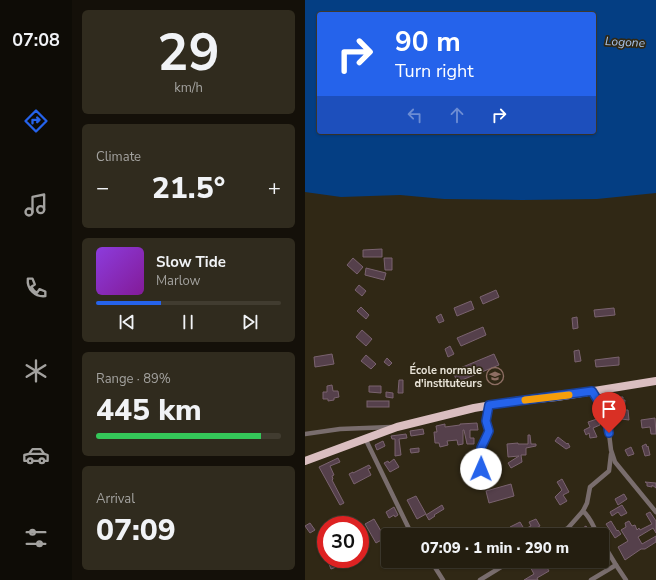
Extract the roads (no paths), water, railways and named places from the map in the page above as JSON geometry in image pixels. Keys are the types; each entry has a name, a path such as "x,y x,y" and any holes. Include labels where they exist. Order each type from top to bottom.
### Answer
{"highway":[{"path":"305,461 365,438 430,418 489,405 656,381"}],"street":[{"path":"592,391 607,417 611,450 615,462 656,512"},
{"path":"485,486 481,469 481,448 489,431 486,421 489,405"},
{"path":"305,434 348,429 397,427"},
{"path":"365,438 409,528"},
{"path":"568,528 583,511 587,503 590,487 609,471 611,450"},
{"path":"583,511 591,520 594,528"},
{"path":"609,554 626,580"},
{"path":"591,580 616,565"},
{"path":"435,568 443,580"},
{"path":"480,580 500,568"}],"water":[{"name":"Logone","path":"305,0 656,0 656,193 597,199 522,200 444,199 400,195 341,197 305,192"}],"place":[{"name":"École normale d'instituteurs","path":"495,376"}]}
